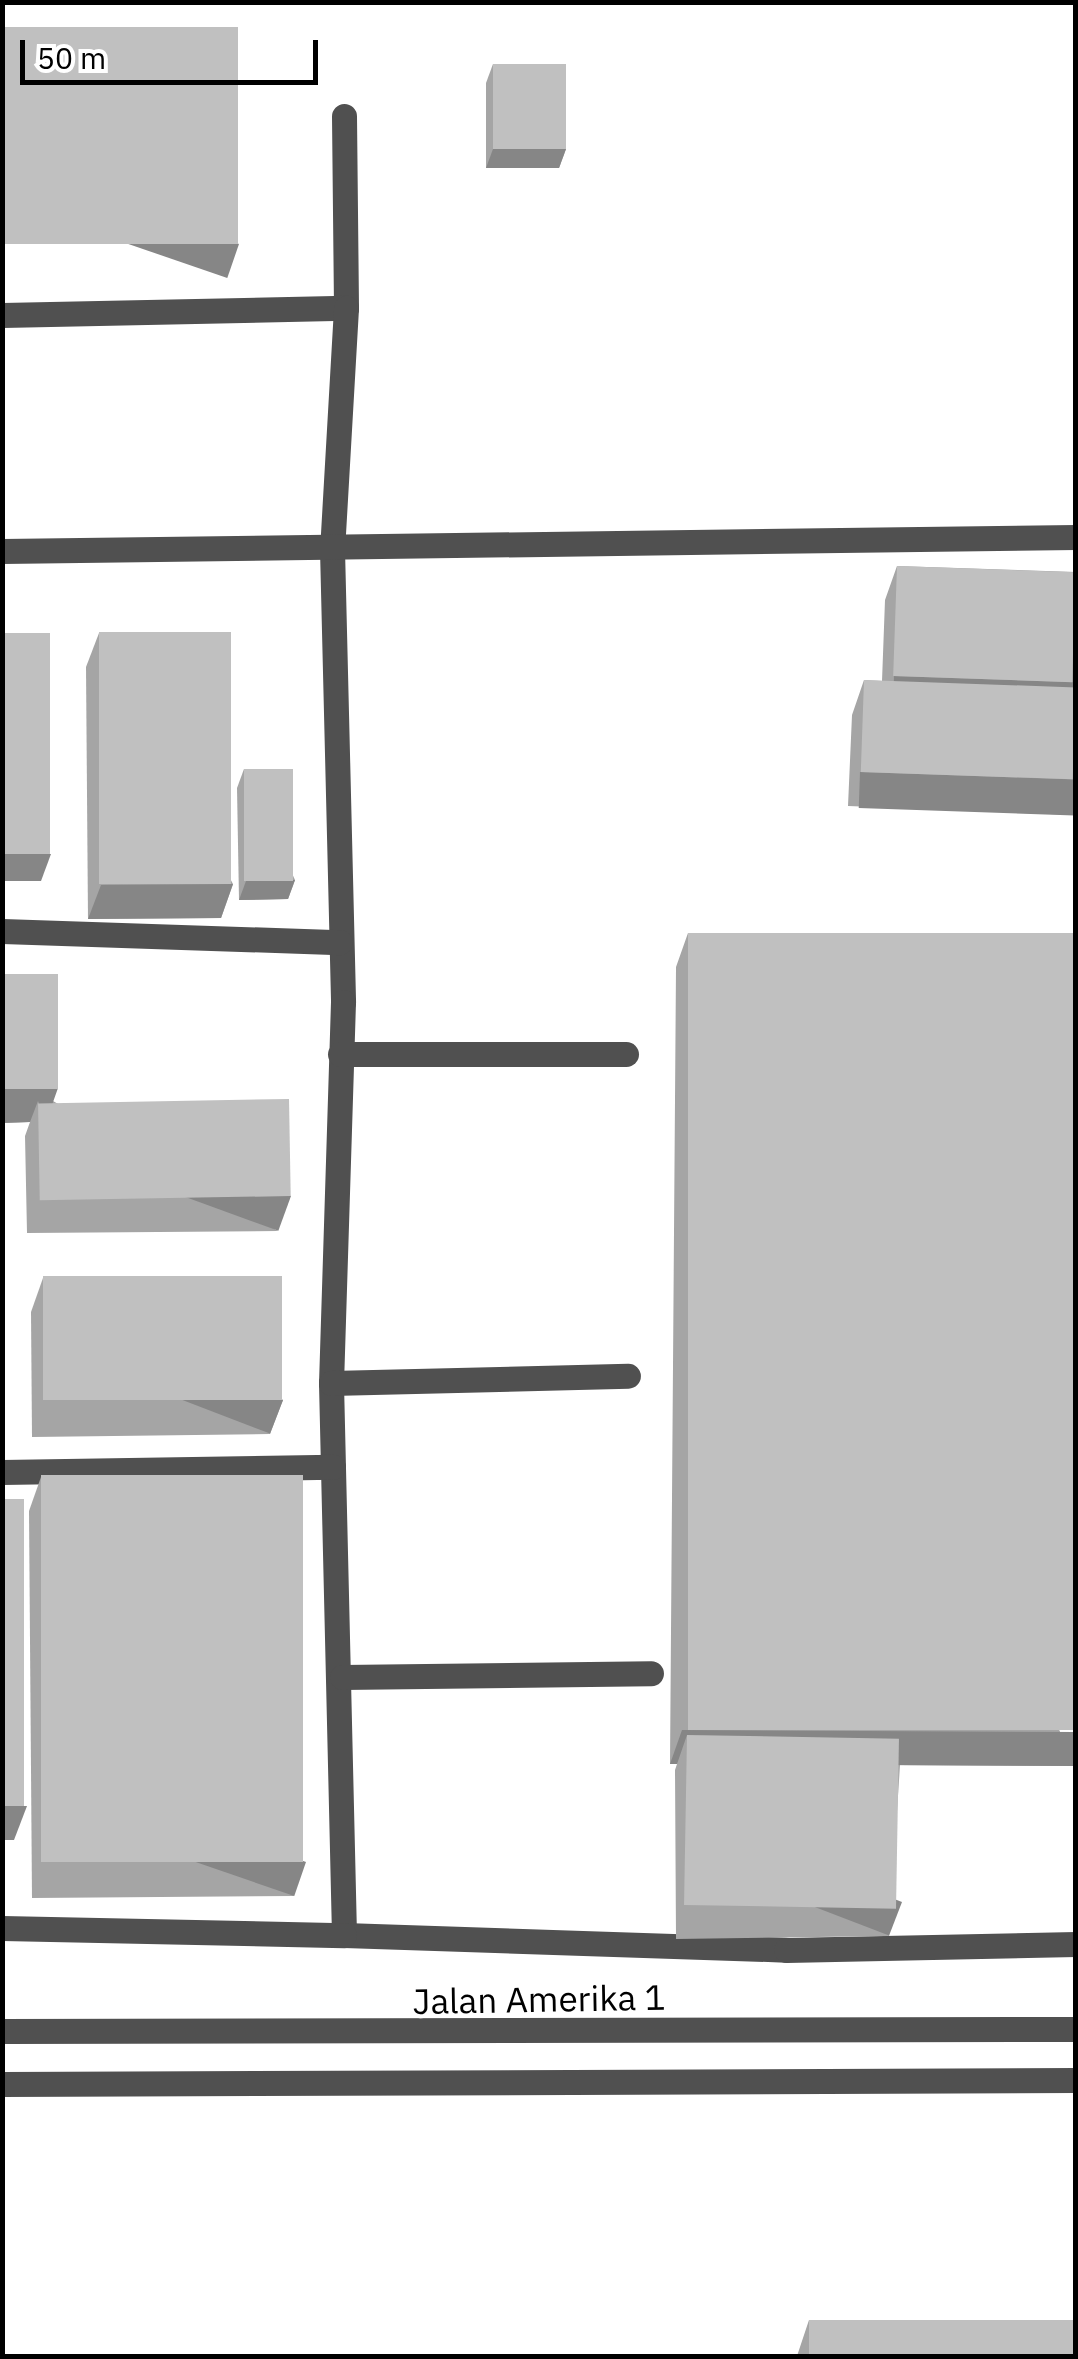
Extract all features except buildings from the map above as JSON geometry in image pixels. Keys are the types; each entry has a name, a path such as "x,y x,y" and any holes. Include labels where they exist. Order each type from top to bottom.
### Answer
{"lane":[{"path":"344,116 346,308 332,549 340,1054 331,1383 342,1677 344,1934"},
{"path":"2,316 346,308"},
{"path":"2,551 1076,537"},
{"path":"2,931 340,942"},
{"path":"340,1054 626,1054"},
{"path":"331,1383 628,1376"},
{"path":"2,1472 333,1468"},
{"path":"342,1677 651,1673"},
{"path":"2,1928 344,1934 786,1950 1076,1944"},
{"name":"Jalan Amerika 1","path":"2,2031 1076,2028"},
{"path":"2,2084 1076,2080"}]}
